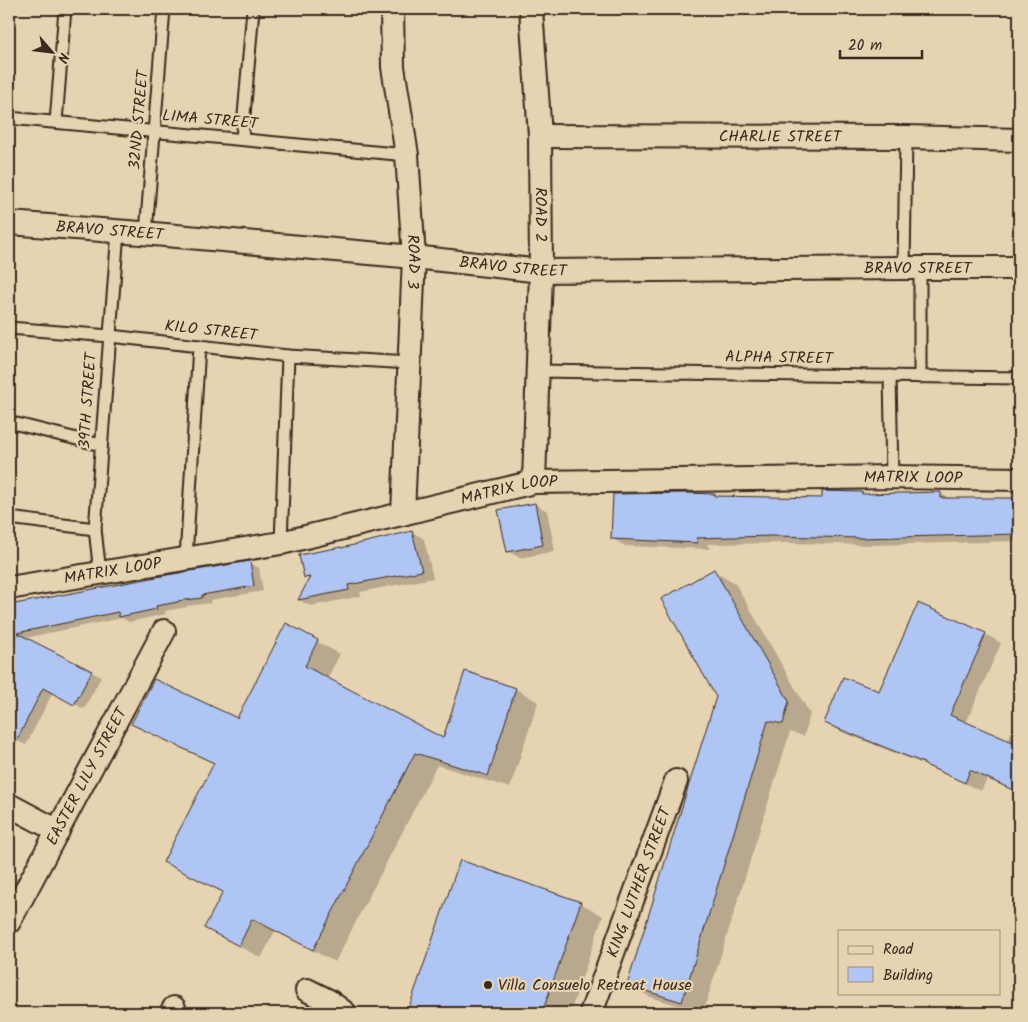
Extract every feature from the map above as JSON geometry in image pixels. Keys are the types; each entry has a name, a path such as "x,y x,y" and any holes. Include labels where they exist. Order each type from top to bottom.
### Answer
{"street":[{"name":"ROAD 3","path":"392,9 393,67 408,155 414,257 403,514"},
{"name":"ROAD 2","path":"531,9 540,136 541,271 534,482"},
{"name":"CHARLIE STREET","path":"540,136 906,137 1019,140"},
{"name":"BRAVO STREET","path":"9,224 146,233 414,257 541,271 1019,268"},
{"name":"MATRIX LOOP","path":"9,588 281,543 534,482 892,477 1019,479"},
{"name":"EASTER LILY STREET","path":"9,922 164,631"},
{"name":"KING LUTHER STREET","path":"591,1013 676,781"},
{"path":"9,805 58,831"},
{"path":"307,990 345,1013"}],"lane":[{"path":"56,122 65,9"},
{"name":"32ND STREET","path":"146,233 164,9"},
{"path":"242,139 253,9"},
{"name":"LIMA STREET","path":"9,118 408,155"},
{"path":"906,137 912,268 920,377"},
{"name":"39TH STREET","path":"100,573 95,529 118,231"},
{"name":"KILO STREET","path":"9,328 110,336 288,356 410,362"},
{"path":"186,558 200,346"},
{"path":"281,543 288,356"},
{"name":"ALPHA STREET","path":"538,371 1019,378"},
{"path":"890,376 892,477"},
{"path":"9,424 17,424 101,445"},
{"path":"9,518 95,529"}],"building":[{"path":"822,491 862,492 862,494 941,492 941,498 1019,498 1019,534 861,538 773,536 696,538 698,543 611,539 613,494 687,493 715,494 715,496 822,498"},
{"path":"535,503 543,545 507,552 498,510"},
{"path":"412,531 422,571 348,585 349,590 298,600 310,577 304,578 299,555 341,548"},
{"path":"250,561 254,586 202,595 202,598 156,606 157,609 119,617 118,612 17,633 92,671 74,705 43,688 9,756 9,605"},
{"path":"714,569 789,701 783,724 768,721 682,1002 627,985 716,697 661,599"},
{"path":"918,603 986,633 950,715 1019,745 1019,793 970,770 965,783 924,763 824,723 843,677 879,691"},
{"path":"286,623 318,640 305,666 443,738 465,671 516,688 488,776 415,753 313,950 252,919 239,946 204,928 223,892 163,862 214,763 131,724 154,679 237,718"},
{"path":"460,860 581,902 542,1013 407,1013"}],"place":[{"name":"Villa Consuelo Retreat House","path":"488,985"}]}
